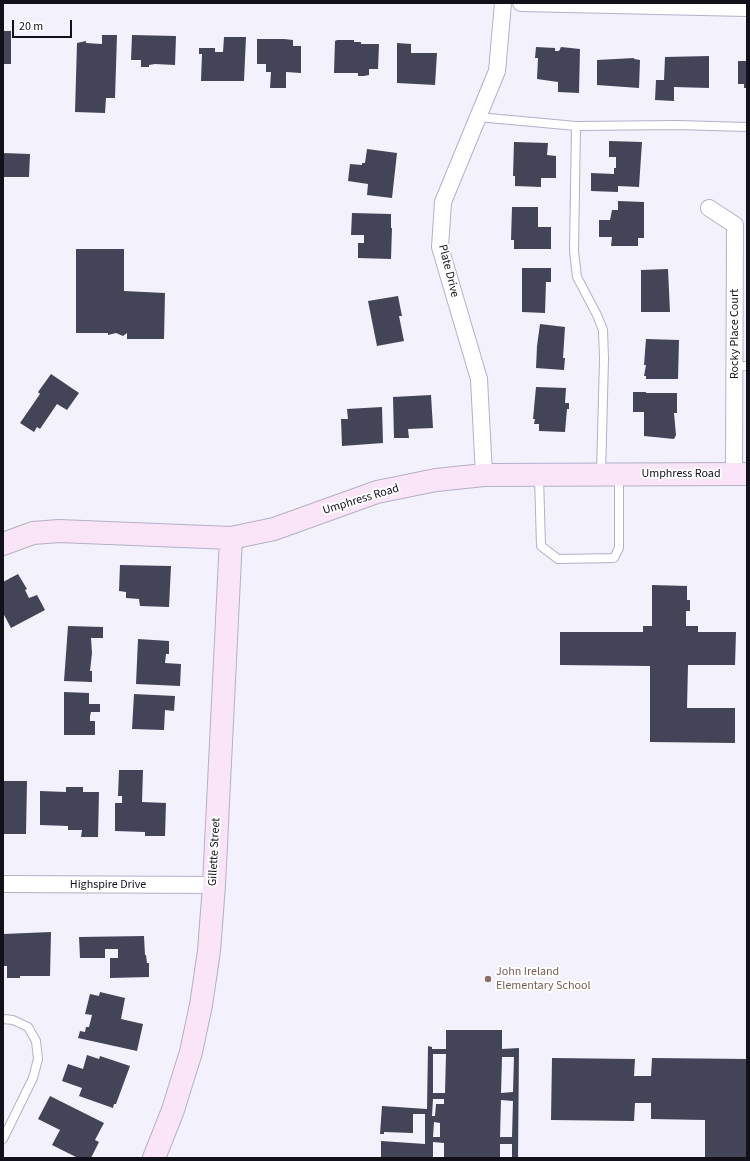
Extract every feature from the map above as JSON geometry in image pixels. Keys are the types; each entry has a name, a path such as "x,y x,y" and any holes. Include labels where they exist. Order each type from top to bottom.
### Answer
{"street":[{"name":"Plate Drive","path":"484,475 479,378 440,247 443,202 497,71 503,3"},
{"path":"521,3 747,8"},
{"name":"Rocky Place Court","path":"709,208 735,225 741,366 741,474"},
{"name":"Umphress Road","path":"3,544 33,533 59,531 231,538 274,529 377,492 436,480 484,475 741,474"},
{"name":"Gillette Street","path":"154,1158 173,1110 190,1052 201,1005 209,950 214,885 231,538"},
{"name":"Highspire Drive","path":"3,884 214,885"}],"lane":[{"path":"478,117 576,126 678,125 747,127"},
{"path":"539,475 541,546 558,559 614,558 619,548 610,475 603,330 577,277 574,251 576,126"},
{"path":"3,1019 13,1020 28,1027 36,1041 38,1059 34,1078 3,1139"}],"building":[{"path":"3,31 11,31 11,64 3,64"},
{"path":"102,35 117,35 115,98 106,98 105,113 75,112 77,43 86,41 86,43 102,44"},
{"path":"132,35 176,36 175,65 155,64 149,65 149,67 141,67 141,60 131,60"},
{"path":"224,37 246,37 244,81 201,81 202,54 199,54 199,48 215,48 215,52 223,52"},
{"path":"257,39 293,40 293,46 301,46 301,73 286,72 286,88 270,88 271,72 266,72 266,64 257,64"},
{"path":"354,40 354,42 361,42 361,44 379,44 378,69 369,69 369,75 364,76 358,76 358,73 334,73 335,41"},
{"path":"397,43 411,44 411,53 437,53 435,85 397,83"},
{"path":"536,47 555,48 555,51 559,51 561,47 580,49 579,93 558,92 558,82 537,79 538,58 535,58"},
{"path":"709,56 709,88 674,87 674,101 655,100 656,80 664,80 665,57"},
{"path":"746,57 747,88 744,88 744,84 738,84 738,61 746,61"},
{"path":"634,58 640,60 639,88 597,85 597,60"},
{"path":"609,141 642,142 639,187 618,186 618,192 591,191 591,173 614,174 614,168 616,168 616,157 609,157"},
{"path":"514,142 548,143 547,155 556,156 556,178 541,178 541,187 515,186 515,176 513,176"},
{"path":"367,149 397,153 392,198 367,195 368,184 348,181 350,164 362,165 362,163 365,163"},
{"path":"3,153 30,154 29,177 3,177"},
{"path":"618,201 644,202 644,238 638,238 638,246 611,246 612,237 599,237 599,220 610,220 612,210 618,210"},
{"path":"512,207 538,207 538,227 551,227 551,249 514,249 514,240 511,240"},
{"path":"352,213 391,214 391,259 358,258 358,243 364,243 364,235 351,235"},
{"path":"76,249 124,249 124,291 165,293 164,339 127,339 127,333 123,336 116,333 108,335 108,333 76,333"},
{"path":"522,268 551,268 551,282 546,282 545,313 522,312"},
{"path":"668,269 670,312 641,312 641,270"},
{"path":"398,296 402,316 399,316 404,341 377,346 368,301"},
{"path":"540,324 565,327 563,358 565,358 564,370 536,368"},
{"path":"646,339 679,340 678,379 646,379 646,376 644,376 646,365 644,365"},
{"path":"51,374 79,393 67,410 57,404 40,429 37,427 34,432 20,423 40,394 38,392"},
{"path":"536,387 566,388 565,403 569,403 569,409 567,409 565,432 539,431 539,424 534,424 535,419 533,419"},
{"path":"633,392 677,393 677,413 674,413 676,435 674,439 644,436 644,412 633,412"},
{"path":"431,395 433,428 408,429 409,438 394,438 393,397"},
{"path":"382,407 383,443 342,446 341,419 348,419 347,409"},
{"path":"120,565 171,566 169,607 140,606 139,599 126,598 126,592 119,591"},
{"path":"18,574 27,589 25,590 29,598 37,595 45,610 11,628 3,613 3,582"},
{"path":"652,585 687,586 687,600 690,600 690,611 686,611 686,626 698,626 698,632 736,632 735,665 688,665 687,708 735,708 735,743 650,742 650,666 560,665 560,632 643,632 643,626 652,626"},
{"path":"68,626 103,627 103,638 91,638 92,653 90,671 92,671 92,682 64,681"},
{"path":"138,639 169,641 169,654 166,654 165,663 181,664 180,686 136,684"},
{"path":"64,692 89,693 89,704 100,704 100,712 91,712 90,716 90,721 95,721 95,735 64,735"},
{"path":"134,694 175,696 174,711 165,710 164,730 132,729"},
{"path":"119,770 143,770 142,802 166,803 165,836 145,836 145,832 115,831 115,803 122,803 122,796 118,796"},
{"path":"3,781 27,781 26,834 3,834"},
{"path":"66,787 83,787 83,792 99,792 98,837 81,837 82,830 68,830 68,826 40,825 40,791 66,792"},
{"path":"51,932 50,976 20,976 20,978 7,978 7,966 3,966 3,934"},
{"path":"144,936 145,955 147,963 149,963 149,977 110,978 110,958 118,958 118,949 105,949 105,958 80,958 79,937"},
{"path":"100,992 125,998 121,1019 143,1024 137,1051 78,1038 80,1031 85,1032 86,1027 89,1027 92,1015 85,1014 90,994 99,996"},
{"path":"446,1030 502,1030 502,1049 519,1048 518,1158 512,1158 512,1144 500,1144 500,1158 444,1158 444,1143 433,1142 433,1158 381,1158 381,1141 425,1144 425,1114 413,1114 413,1133 384,1132 384,1134 380,1134 382,1106 427,1109 428,1046 432,1047 432,1049 446,1049","holes":["433,1054 446,1054 445,1093 433,1093","502,1057 514,1057 513,1092 501,1093","433,1099 444,1099 444,1104 436,1104 435,1116 432,1116","501,1100 513,1101 512,1137 500,1137","434,1122 440,1123 440,1137 433,1137"]},
{"path":"87,1055 99,1059 100,1056 130,1066 116,1104 114,1104 113,1108 79,1096 82,1088 62,1081 68,1064 83,1069"},
{"path":"552,1058 635,1059 634,1076 651,1076 652,1058 747,1059 747,1158 705,1158 705,1120 651,1119 651,1103 635,1103 634,1121 551,1120"},
{"path":"50,1096 104,1123 95,1140 99,1142 91,1158 78,1158 52,1145 60,1130 38,1119"}],"place":[{"name":"John Ireland Elementary School","path":"488,979"}]}
